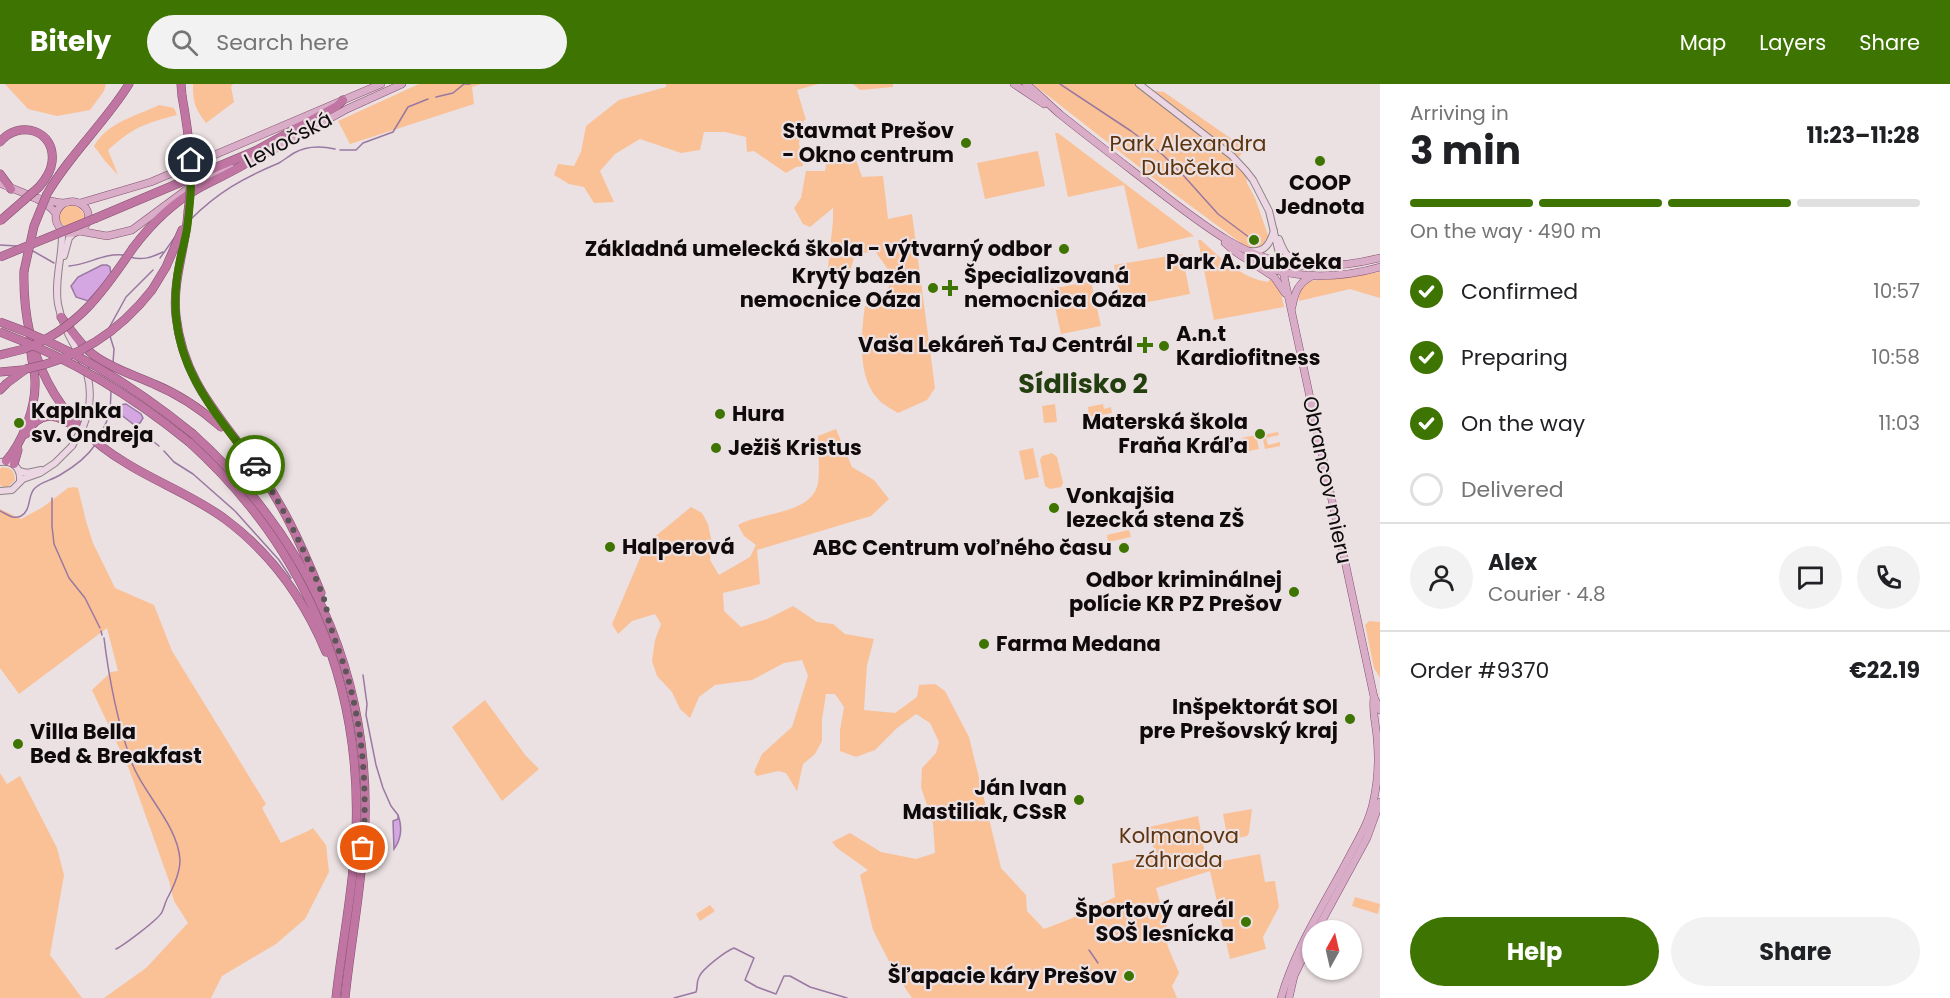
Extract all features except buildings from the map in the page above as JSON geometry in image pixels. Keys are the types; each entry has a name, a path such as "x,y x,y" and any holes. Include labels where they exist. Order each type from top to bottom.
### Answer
{"highway":[{"path":"91,439 68,414 43,374 25,312 24,271 33,226 47,194 66,165 109,113 129,84"},
{"path":"181,84 191,160 187,228 177,278 175,306 181,342 192,376 210,407 265,480 286,516 325,601 355,706 364,780 363,848 345,998"},
{"path":"0,257 267,145 344,100"},
{"path":"0,142 7,135 21,129 34,131 45,139 51,149 52,161 49,173 39,188"},
{"path":"0,355 24,349 59,332 81,315 109,284 133,248 155,222 197,189 244,164"},
{"path":"0,221 57,170 66,165"},
{"path":"0,174 11,189"},
{"path":"0,372 46,365 74,354 104,337 127,319 160,278 172,256 188,212"},
{"path":"61,317 84,347 106,363 182,398 216,423 238,444"},
{"path":"0,322 54,343 91,362 151,401 233,473 274,522 306,574 330,623"},
{"path":"0,332 62,358 100,379 191,438 235,487 269,529 286,555 319,621 338,675 352,742 357,814 353,870 336,998"},
{"path":"10,465 34,397 35,381 31,339"},
{"path":"0,390 26,369"},
{"path":"10,465 30,426 43,417 59,417 132,467 206,506 250,539 278,569 301,601 338,675"}],"main road":[{"name":"Levočská","path":"35,198 80,203 152,182 381,84"},
{"name":"Levočská","path":"63,231 107,236 132,230 190,187 244,164 347,108 402,84"},
{"path":"1014,84 1059,113"},
{"path":"1026,84 1059,113 1259,264 1283,272 1312,276 1341,276 1380,267"},
{"path":"1139,84 1238,161 1264,199 1281,262"},
{"name":"Levočská","path":"0,183 35,198 50,207 56,214"},
{"path":"0,491 12,490 20,481 40,473 61,457 80,434 88,414 90,394 87,373 61,317 57,294 63,231 56,223 56,214 59,206 64,203"},
{"path":"61,262 69,238 85,226 88,219 87,211 80,203"},
{"path":"1241,251 1261,250 1268,245 1274,231"},
{"path":"1274,231 1283,250 1291,260 1345,266"},
{"path":"1241,251 1281,262 1316,267 1345,266 1380,258"},
{"path":"1241,251 1250,263 1274,277 1282,287 1291,312"},
{"name":"Obrancov mieru","path":"1281,262 1374,697"},
{"path":"1291,312 1299,285 1312,276"},
{"path":"10,465 27,473 45,469"},
{"path":"10,465 20,481"},
{"path":"1374,697 1380,710"},
{"path":"1281,998 1285,982 1299,950 1363,832 1373,804 1378,756 1373,709 1374,697"},
{"path":"1322,920 1367,838 1380,802"},
{"path":"1288,998 1294,976 1302,960"}],"green space":[{"path":"5,84 106,84 104,91 90,110 57,116 28,109"},
{"path":"193,84 233,84 231,87 234,102 206,123 195,105"},
{"path":"419,84 481,84 472,87 474,104 350,144 338,121"},
{"path":"666,84 818,84 797,90 806,120 804,120 799,143 803,166 786,173 754,151 747,152 746,137 725,132 704,132 700,150 681,153 640,139 615,154 600,171 614,202 594,203 584,187 569,184 554,175 558,164 574,166 581,152 586,126 619,100 666,87"},
{"path":"853,84 893,84 893,87 860,90"},
{"name":"Park Alexandra Dubčeka","path":"1033,84 1139,84 1147,90 1164,92 1246,149 1233,163 1246,175 1247,183 1255,198 1269,238 1258,247 1245,246"},
{"path":"159,105 174,108 177,115 140,127 108,150 118,175 94,146 114,126"},
{"path":"1055,133 1194,236 1138,249 1124,185 1068,197"},
{"path":"829,148 853,151 862,177 883,176 888,219 912,214 935,388 927,400 898,413 880,401 871,390 862,355 865,306 887,293 892,275 875,251 855,255 848,277 827,276 833,208 810,227 803,224 794,208 801,198 806,171 825,171"},
{"path":"1038,151 1045,186 985,199 977,163"},
{"path":"70,204 82,211 84,219 65,227 59,220 59,214"},
{"path":"1198,240 1201,240 1240,272 1258,280 1268,282 1270,279 1279,284 1284,307 1214,320"},
{"path":"1182,254 1190,294 1122,307 1114,265"},
{"path":"1380,272 1380,298 1350,289 1299,301 1299,289 1307,281"},
{"path":"1091,281 1101,326 1061,334 1051,289"},
{"path":"1055,404 1057,422 1044,423 1042,406"},
{"path":"1103,404 1104,409 1111,407 1112,413 1089,417 1088,407"},
{"name":"Kolmanova záhrada","path":"836,429 852,467 874,480 889,499 871,516 757,550 760,584 723,593 724,611 741,627 767,619 793,606 817,622 833,624 845,634 874,639 867,665 864,710 895,713 917,697 919,685 935,684 945,691 969,737 1001,868 1026,895 1027,911 1044,929 1115,897 1112,864 1155,855 1149,827 1198,816 1207,864 1260,854 1265,882 1275,881 1279,907 1263,937 1266,949 1230,959 1210,871 1156,888 1167,927 1168,947 1179,973 1172,986 1177,998 912,998 895,973 873,930 860,875 868,870 832,842 850,833 881,852 916,859 935,853 933,824 921,787 922,768 936,753 939,742 930,723 916,714 897,728 875,750 856,757 840,751 840,730 844,707 835,694 826,694 822,719 822,741 815,754 803,764 797,791 786,773 778,771 757,776 754,772 762,754 792,727 808,676 802,660 784,663 752,680 715,685 699,697 690,718 680,709 672,692 657,676 652,661 655,640 661,624 655,614 632,621 618,634 612,624 646,544 691,507 702,513 708,524 712,543 710,560 719,575 750,557 756,545 744,536 738,525 796,507 806,501 814,493 818,483 818,436"},
{"path":"1278,432 1279,435 1266,438 1268,445 1280,442 1280,446 1265,449 1262,435"},
{"path":"1256,435 1259,449 1244,452 1242,438"},
{"path":"1033,448 1039,477 1025,480 1019,451"},
{"path":"1052,453 1057,457 1063,483 1061,487 1050,489 1045,486 1040,460 1042,456"},
{"path":"2,467 12,470 14,474 15,480 8,487 0,485"},
{"path":"68,488 78,488 93,543 115,588 154,605 172,651 266,804 262,808 281,843 313,828 326,845 329,872 305,919 276,944 222,976 211,998 104,998 146,968 188,923 174,901 129,769 92,690 111,672 118,671 107,628 19,694 0,668 0,509 21,519 43,507"},
{"path":"1129,530 1131,537 1108,542 1107,535"},
{"path":"1369,621 1380,622 1380,678 1374,668 1365,625"},
{"path":"485,700 526,756 539,769 502,801 452,727"},
{"path":"0,773 7,784 20,776 57,848 64,875 50,955 82,998 0,998"},
{"path":"1252,809 1247,836 1228,840 1223,814"},
{"path":"1355,897 1380,904 1378,914 1352,906"},
{"path":"710,905 715,911 700,921 696,914"}],"shaded area":[{"path":"102,265 110,267 111,275 88,301 76,297 71,286 78,277"},
{"path":"126,404 141,414 143,418 140,423 133,424 120,414 120,405"},
{"path":"398,815 399,841 394,849 393,821 398,819"}],"waterway":[{"path":"436,97 453,93 464,84 470,84"},
{"path":"1060,84 1163,155 1218,214 1250,238"},
{"path":"340,150 356,150 363,143 393,132 408,107 428,99"},
{"path":"190,220 231,187 292,154 314,147 335,149"},
{"path":"160,258 175,237"},
{"path":"0,245 17,246"},
{"path":"33,251 54,263"},
{"path":"130,257 151,257 163,252"},
{"path":"69,266 109,256 123,255"},
{"path":"109,328 126,297 153,270"},
{"path":"110,336 114,349 113,363"},
{"path":"99,438 110,414 111,391"},
{"path":"133,424 159,446"},
{"path":"0,511 13,517 21,516 27,510 35,488 74,466 95,445"},
{"path":"164,451 174,462 193,474 235,511 279,560 291,578"},
{"path":"52,498 54,544 69,578 85,598 100,628"},
{"path":"101,631 102,635"},
{"path":"104,638 114,699 130,758 135,771 173,834 180,860 176,881 162,912 148,926 116,949"},
{"path":"363,675 367,704 366,715 376,765 383,788 398,815"},
{"path":"674,998 696,992 701,974 734,948 754,958 745,980 757,987 776,994 784,976 790,976 810,987 847,998"},
{"path":"1089,950 1098,963"}],"way so far":[{"path":"255,465 286,516 325,601 351,689 363,759 365,823 363,848"}],"place":[{"name":"Stavmat Prešov - Okno centrum","path":"966,143"},
{"name":"COOP Jednota","path":"1320,161"},
{"name":"Park A. Dubčeka","path":"1254,240"},
{"name":"Základná umelecká škola - výtvarný odbor","path":"1064,249"},
{"name":"Krytý bazén nemocnice Oáza","path":"933,288"},
{"name":"Špecializovaná nemocnica Oáza","path":"950,288"},
{"name":"Vaša Lekáreň TaJ Centrál","path":"1145,345"},
{"name":"A.n.t Kardiofitness","path":"1164,346"},
{"name":"Hura","path":"720,414"},
{"name":"Kaplnka sv. Ondreja","path":"19,423"},
{"name":"Materská škola Fraňa Kráľa","path":"1260,434"},
{"name":"Ježiš Kristus","path":"716,448"},
{"name":"Vonkajšia lezecká stena ZŠ","path":"1054,508"},
{"name":"Halperová","path":"610,547"},
{"name":"ABC Centrum voľného času","path":"1124,548"},
{"name":"Odbor kriminálnej polície KR PZ Prešov","path":"1294,592"},
{"name":"Farma Medana","path":"984,644"},
{"name":"Inšpektorát SOI pre Prešovský kraj","path":"1350,719"},
{"name":"Villa Bella Bed & Breakfast","path":"18,744"},
{"name":"Ján Ivan Mastiliak, CSsR","path":"1079,800"},
{"name":"Športový areál SOŠ lesnícka","path":"1246,922"},
{"name":"Šľapacie káry Prešov","path":"1129,976"}],"district":[{"name":"Sídlisko 2","path":"1083,384"}],"route":[{"path":"191,160 187,228 179,264 175,298 181,342 192,376 203,396 255,465"}]}
